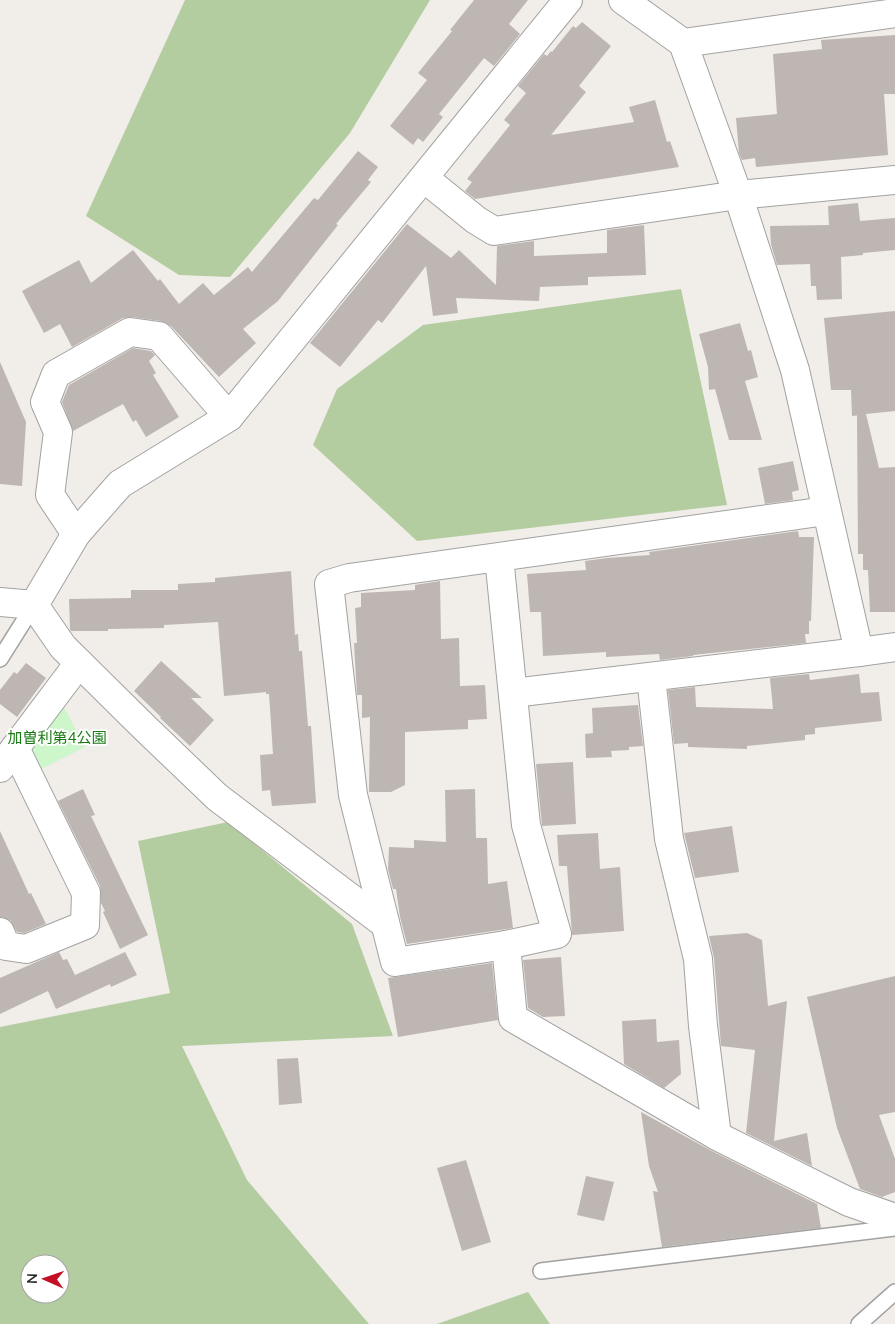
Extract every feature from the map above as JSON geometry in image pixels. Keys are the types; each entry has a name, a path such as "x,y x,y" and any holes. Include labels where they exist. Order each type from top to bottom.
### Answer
{"street":[{"path":"34,605 76,534 120,484 229,417 568,0"},
{"path":"623,0 683,43 738,194 795,370 859,652"},
{"path":"683,43 895,13"},
{"path":"424,178 476,220 494,231 738,194 895,180"},
{"path":"76,534 50,495 58,432 45,402 56,374 130,332 159,336 229,417"},
{"path":"499,557 526,825 557,934 506,945 396,962 354,795 329,584 349,578 826,511"},
{"path":"0,602 34,605"},
{"path":"34,605 63,647 217,796 385,924"},
{"path":"513,693 859,652 895,646"},
{"path":"0,932 6,946 26,949 85,924 86,893 7,758 79,663"},
{"path":"651,677 669,839 698,959 703,1026 717,1136"},
{"path":"506,945 513,1018 717,1136 849,1202 895,1218"}],"lane":[{"path":"0,659 34,605"},
{"path":"541,1271 895,1228"},
{"path":"859,1324 895,1292"}],"green space":[{"path":"185,0 430,0 350,133 230,277 179,275 86,216"},
{"path":"681,289 727,505 417,541 313,445 337,389 423,325"},
{"name":"加曽利第4公園","path":"58,696 85,747 37,771 28,745"},
{"path":"228,822 352,924 393,1036 182,1046 247,1180 369,1324 0,1324 0,1027 170,993 138,841"},
{"path":"528,1292 550,1324 437,1324"}],"building":[{"path":"474,0 528,0 509,24 520,34 494,66 484,58 439,114 443,117 423,142 418,138 413,145 390,126 427,80 418,73"},
{"path":"582,22 611,46 579,86 586,92 551,135 634,122 629,107 655,100 667,142 670,141 679,167 475,199 465,191 472,182 467,179 510,125 504,120 526,93 518,86 544,54 547,56 552,52 573,26 576,28"},
{"path":"895,35 895,94 884,94 888,155 756,167 755,158 742,160 739,153 736,118 777,114 773,54 822,49 821,40"},
{"path":"358,151 378,167 368,180 371,182 336,224 338,225 278,301 243,329 256,343 219,377 171,326 161,321 132,317 123,318 72,347 60,324 44,333 22,291 79,260 91,283 133,250 158,281 160,279 179,304 203,283 214,295 248,267 252,272 314,198 318,200"},
{"path":"858,203 860,221 895,218 895,250 841,257 842,299 817,300 816,286 811,286 810,264 777,265 771,244 770,226 829,225 828,206"},
{"path":"407,224 451,258 459,250 496,285 497,246 534,241 534,256 607,253 607,230 644,225 646,275 588,277 588,285 540,287 539,301 456,298 458,313 433,316 426,266 382,323 378,320 340,367 310,343"},
{"path":"895,311 895,411 866,414 879,468 895,467 895,612 870,612 868,570 863,570 863,554 858,554 857,415 852,416 851,390 831,390 824,318"},
{"path":"740,323 748,351 751,350 758,377 745,381 762,440 729,440 715,389 709,390 708,367 699,334"},
{"path":"133,348 151,351 155,355 149,361 156,373 153,375 179,417 146,437 136,420 133,422 123,404 73,431 62,402 69,385"},
{"path":"0,362 26,422 22,486 0,484"},
{"path":"793,461 799,490 792,492 793,500 765,504 758,468"},
{"path":"798,531 799,537 814,537 811,621 809,621 809,634 805,634 806,643 660,660 659,654 606,657 606,652 543,656 541,612 530,612 527,574 586,570 585,561 650,555 649,552"},
{"path":"291,571 295,635 298,634 299,651 302,651 308,726 311,726 316,803 272,806 270,790 262,791 260,755 273,754 269,694 266,694 266,692 224,696 218,622 164,625 164,628 71,631 69,599 131,598 131,590 178,590 178,584 215,582 215,578"},
{"path":"440,581 441,639 459,638 460,686 485,685 487,719 468,720 468,729 405,732 405,785 391,792 369,792 370,717 362,718 362,695 357,695 354,643 357,643 355,608 361,607 361,593 415,590 415,585"},
{"path":"161,661 202,698 191,698 214,720 190,746 134,691"},
{"path":"26,663 46,678 17,717 0,704 0,690 14,672 17,674"},
{"path":"809,674 810,680 859,674 861,693 879,692 882,721 815,728 815,734 805,735 805,740 747,746 747,749 688,747 688,743 674,744 668,690 695,687 696,707 773,709 770,678"},
{"path":"638,705 643,746 629,747 629,750 611,751 612,757 586,758 585,734 593,733 592,708"},
{"path":"573,762 576,824 542,826 536,764"},
{"path":"83,789 95,815 91,816 148,935 120,949 103,912 105,911 101,903 100,886 58,801"},
{"path":"475,789 476,838 487,838 488,884 507,881 513,928 407,944 400,917 396,889 393,889 388,869 389,847 414,848 414,840 446,842 445,790"},
{"path":"732,826 739,872 695,878 684,833"},
{"path":"0,831 29,894 31,893 46,924 24,933 17,932 10,920 0,917"},
{"path":"598,833 600,869 620,867 624,931 572,935 567,866 559,866 557,835"},
{"path":"747,933 762,940 768,1006 787,1001 774,1141 807,1133 812,1166 746,1133 755,1050 721,1046 714,958 709,936"},
{"path":"59,952 63,960 67,959 75,975 125,952 137,975 111,987 110,984 56,1009 48,991 0,1014 0,978"},
{"path":"561,957 565,1016 543,1017 528,1008 523,960"},
{"path":"492,963 498,1020 398,1037 388,978"},
{"path":"895,976 895,1112 879,1115 895,1159 895,1192 882,1197 860,1189 837,1128 807,997"},
{"path":"656,1019 657,1042 679,1040 681,1074 664,1088 624,1064 622,1021"},
{"path":"298,1058 302,1103 279,1105 277,1059"},
{"path":"641,1112 710,1150 817,1204 821,1228 662,1247 653,1191 658,1192 649,1166"},
{"path":"466,1160 491,1242 462,1251 437,1168"},
{"path":"586,1176 614,1182 604,1221 577,1215"}]}
